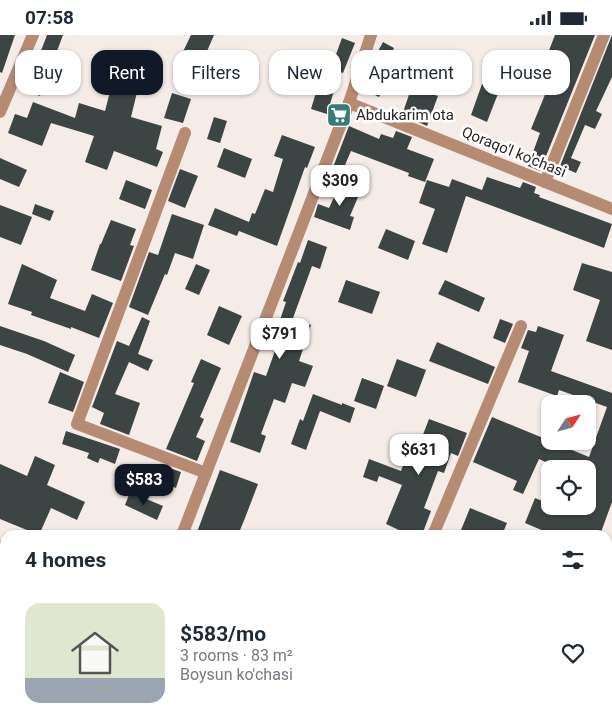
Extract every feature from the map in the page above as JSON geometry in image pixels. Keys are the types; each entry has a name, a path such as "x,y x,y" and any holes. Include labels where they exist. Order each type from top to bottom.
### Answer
{"street":[{"path":"0,112 33,35"},
{"path":"184,530 349,103 371,35"},
{"path":"546,183 604,35"},
{"name":"Qoraqo'l ko'chasi","path":"349,103 612,209"},
{"path":"185,133 77,424 206,473"},
{"path":"435,530 521,326"}],"building":[{"path":"0,35 15,35 2,73 0,72"},
{"path":"47,35 63,35 57,50 41,50"},
{"path":"191,35 214,35 208,50 184,50"},
{"path":"555,35 595,35 540,171 528,166 540,133 531,129 545,95 570,95 570,50 549,50"},
{"path":"612,35 612,77 596,111 602,114 595,129 585,125 571,158 581,162 576,173 560,166"},
{"path":"342,38 355,43 343,73 341,72 341,50 338,50"},
{"path":"383,42 394,48 393,50 379,50"},
{"path":"482,84 482,95 497,95 487,122 471,115"},
{"path":"172,93 173,95 191,99 183,123 164,118"},
{"path":"109,95 136,95 131,117 162,126 156,149 163,152 157,167 114,151 107,170 85,162 94,136 51,123 42,146 8,133 15,114 27,118 33,102 75,118 79,103 105,111"},
{"path":"315,95 333,95 327,114 311,109"},
{"path":"409,95 438,96 427,126 402,115"},
{"path":"214,117 227,121 220,143 207,139"},
{"path":"349,126 379,139 381,134 393,138 396,131 412,137 407,149 434,159 425,182 408,176 409,173 351,151 339,179 330,175"},
{"path":"282,135 315,147 307,168 305,167 277,246 239,231 237,236 208,225 215,208 249,222 252,213 255,214 265,189 273,192 283,159 274,156"},
{"path":"224,148 252,159 245,178 217,167"},
{"path":"0,158 27,170 19,187 0,179"},
{"path":"180,169 198,176 185,208 168,201"},
{"path":"487,177 520,188 523,182 536,187 534,193 540,195 539,197 612,224 604,248 466,196 447,253 422,244 435,209 419,203 427,180 449,187 452,179 482,190"},
{"path":"126,180 152,190 145,209 119,199"},
{"path":"341,182 361,190 350,216 354,217 350,230 314,217 318,204 329,208"},
{"path":"35,204 54,211 50,221 32,214"},
{"path":"0,205 32,217 21,245 0,237"},
{"path":"172,214 204,225 193,259 175,253 148,315 129,307 149,252 158,255"},
{"path":"111,220 136,229 130,245 134,246 121,281 91,270"},
{"path":"386,229 415,241 408,260 378,248"},
{"path":"308,240 327,247 320,269 312,266 293,318 311,325 299,361 313,366 305,387 292,383 285,403 274,399 261,434 266,436 260,453 230,442 254,372 266,376 281,334 276,332 286,302 283,301"},
{"path":"582,263 612,272 612,350 586,341 600,300 573,290"},
{"path":"22,264 57,280 50,298 85,311 92,294 113,303 99,338 31,315 32,312 8,304"},
{"path":"196,264 210,270 199,295 185,289"},
{"path":"346,280 380,292 372,314 338,302"},
{"path":"445,280 485,298 479,312 438,294"},
{"path":"219,306 242,316 229,345 207,335"},
{"path":"142,317 150,321 138,354 153,360 148,371 129,362 115,394 140,403 129,435 100,424 104,413 92,407 117,341 129,346"},
{"path":"500,319 513,324 505,343 493,338"},
{"path":"0,326 44,341 75,355 68,372 27,354 0,345"},
{"path":"538,326 564,335 551,371 612,393 612,502 602,530 541,530 525,523 535,498 541,500 541,515 596,515 596,460 539,459 523,494 513,490 517,481 473,462 492,417 541,437 541,450 572,450 589,457 592,450 596,450 596,438 607,407 596,403 596,395 573,395 559,390 557,395 554,395 518,382 529,351 521,348 528,330 536,332"},
{"path":"437,342 495,367 488,384 429,361"},
{"path":"201,359 221,368 200,417 204,419 196,437 205,441 197,461 166,449 194,383 191,382"},
{"path":"397,359 426,370 416,397 387,386"},
{"path":"60,372 84,382 73,412 48,403"},
{"path":"362,378 384,386 376,409 354,401"},
{"path":"313,394 355,408 350,423 320,411 306,450 291,444 300,419 303,421"},
{"path":"429,419 467,433 458,456 451,453 444,473 438,471 424,508 431,511 424,530 399,530 386,524 402,485 379,476 377,482 363,477 369,459 401,471 404,463 411,466"},
{"path":"66,431 120,449 115,464 100,458 98,463 87,458 89,453 62,444"},
{"path":"35,456 55,465 47,485 85,502 77,520 51,508 41,530 27,530 0,519 0,464 27,476"},
{"path":"164,466 181,472 176,488 159,481"},
{"path":"220,470 258,484 240,530 198,530"},
{"path":"130,492 163,506 157,520 125,505"},
{"path":"470,508 507,523 504,530 461,530"}],"place":[{"name":"Abdukarim ota","path":"339,115"}]}
